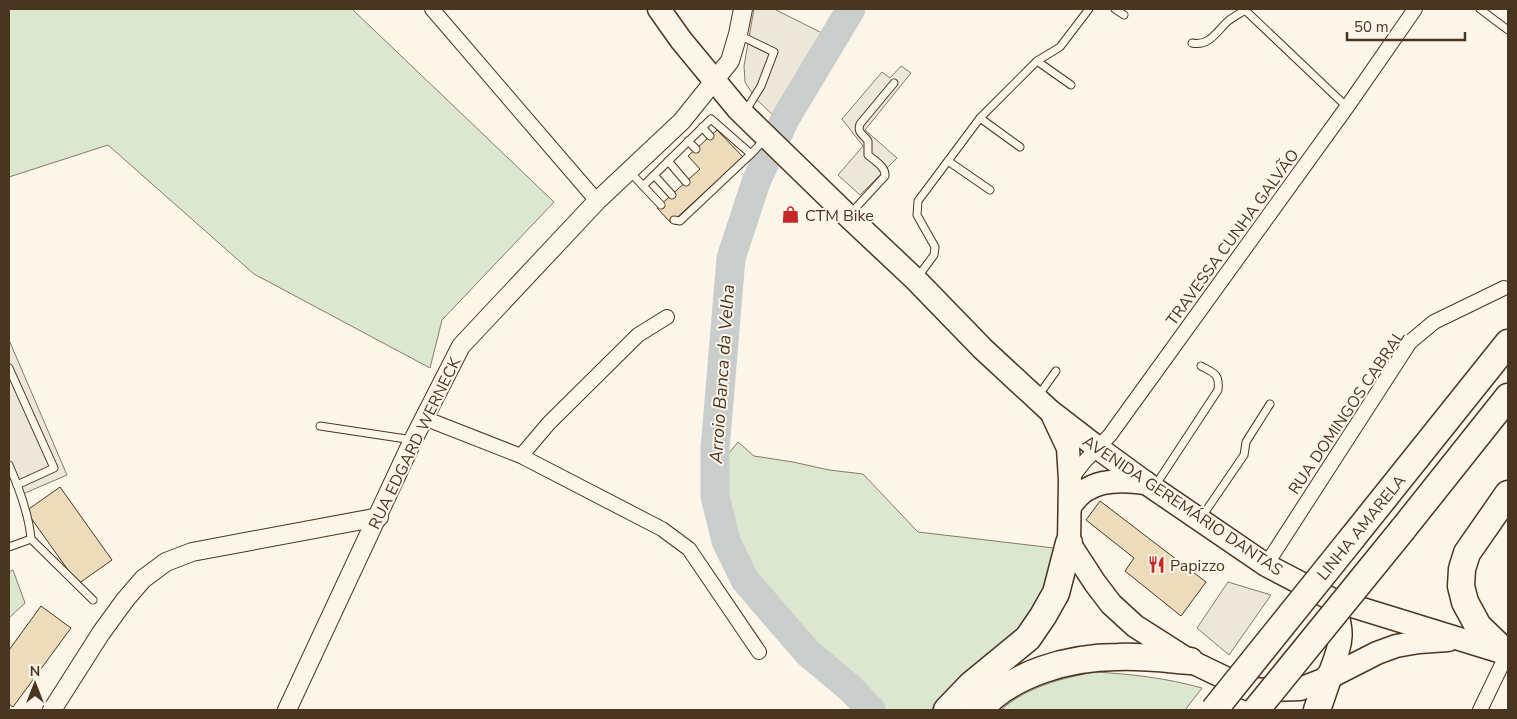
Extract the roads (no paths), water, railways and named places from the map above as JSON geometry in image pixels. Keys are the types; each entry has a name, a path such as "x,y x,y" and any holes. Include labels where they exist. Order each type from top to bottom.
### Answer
{"highway":[{"name":"LINHA AMARELA","path":"1214,710 1508,343"},
{"name":"LINHA AMARELA","path":"1255,703 1402,529 1508,397"},
{"path":"1508,494 1468,553 1462,569 1461,586 1465,602 1478,626 1508,654"},
{"path":"947,710 971,685 1028,638 1044,616 1056,593 1069,543"},
{"path":"979,710 1005,687 1033,674 1064,664 1094,658 1118,657 1190,661"},
{"path":"1317,710 1328,678"}],"main road":[{"name":"AVENIDA GEREMÁRIO DANTAS","path":"659,9 681,40 744,115 916,280 983,349 1043,404 1098,448 1266,565 1333,600 1508,654"},
{"name":"AVENIDA GEREMÁRIO DANTAS","path":"1043,404 1068,448 1070,480 1069,543 1095,583 1110,604 1135,626 1255,703 1270,690 1300,688 1328,678 1376,653 1396,646 1419,642 1462,640"},
{"path":"1070,507 1076,496 1086,489 1095,486 1125,480 1150,486"},
{"path":"1328,678 1342,642 1341,626 1333,600"}],"street":[{"path":"432,9 597,201"},
{"name":"RUA EDGARD WERNECK","path":"288,710 413,440 461,346 597,201 682,122 730,61 743,9"},
{"name":"TRAVESSA CUNHA GALVÃO","path":"1070,480 1110,435 1347,107 1415,9"},
{"name":"RUA DOMINGOS CABRAL","path":"1266,565 1410,342 1434,322 1504,288"},
{"path":"521,456 549,423 638,335 667,317"},
{"path":"424,418 521,456 662,529 689,549 760,652"},
{"path":"52,710 125,600 143,579 166,562 192,552 378,517"},
{"path":"1480,710 1508,654"}],"lane":[{"path":"916,280 930,261 935,247 917,215 918,201 980,118 1038,61 1060,48 1089,9"},
{"path":"1115,9 1124,15"},
{"path":"1480,9 1508,30"},
{"path":"1192,42 1203,43 1229,20 1245,10 1347,107"},
{"path":"738,34 774,52 761,86 744,115"},
{"path":"1038,61 1071,85"},
{"path":"848,216 885,176 886,171 883,167 868,156 868,141 860,133 859,128 860,124 894,82"},
{"path":"980,118 1020,147"},
{"path":"643,186 712,119 751,154"},
{"path":"702,127 710,136"},
{"path":"674,220 680,221 687,211 736,165 751,154 767,137"},
{"path":"688,141 696,149"},
{"path":"668,161 686,182"},
{"path":"948,161 990,190"},
{"path":"630,172 661,205"},
{"path":"654,175 672,195"},
{"path":"1150,486 1218,390 1219,381 1215,374 1202,366"},
{"path":"9,368 54,468 17,485"},
{"path":"1043,404 1056,371"},
{"path":"1199,520 1244,455 1246,442 1270,404"},
{"path":"320,426 413,440"},
{"path":"9,465 30,527 30,539 93,600"},
{"path":"9,547 30,539"}],"waterway":[{"name":"Arroio Banca da Velha","path":"851,9 785,119 756,182 731,258 715,449 715,496 726,541 745,580 808,653 850,688 871,710"}],"place":[{"name":"CTM Bike","path":"791,215"},
{"name":"Papizzo","path":"1156,565"}]}
